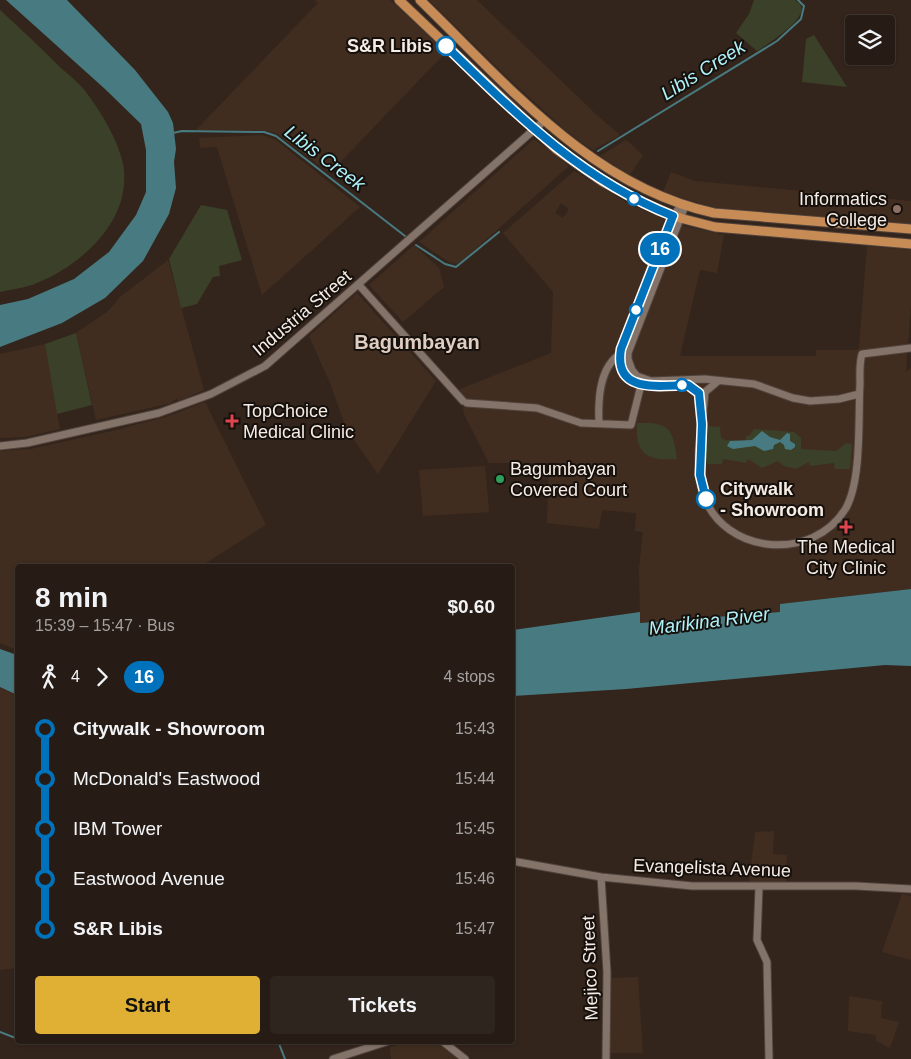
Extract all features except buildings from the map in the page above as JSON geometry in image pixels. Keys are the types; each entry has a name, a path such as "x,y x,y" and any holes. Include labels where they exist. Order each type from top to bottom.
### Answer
{"main road":[{"path":"399,0 535,130 577,165 615,189 674,219 715,227 911,244"},
{"path":"420,0 545,120 591,157 638,186 683,205 733,215 911,229"},
{"path":"828,237 829,222"}],"street":[{"name":"Industria Street","path":"0,446 27,443 159,413 211,394 265,366 545,120"},
{"path":"599,423 600,396 605,371 612,360 620,354 646,295 674,219 683,205"},
{"path":"359,285 465,402 536,408 581,423 631,425 641,385"},
{"path":"628,359 646,295"},
{"path":"718,381 705,392 702,424 700,475 707,503 720,521 744,538 766,545 784,545 809,540 818,536 832,525 846,508 855,482 862,354 911,348"},
{"path":"620,354 623,354 628,359 632,370 644,379 651,381 701,379 758,384 805,400 848,398 859,394"},
{"path":"620,354 625,373 641,385 657,388 693,387 701,379"},
{"path":"693,387 700,398 702,424"},
{"path":"848,398 858,409"},
{"name":"Evangelista Avenue","path":"515,863 600,877 692,886 866,886 911,889"},
{"name":"Mejico Street","path":"600,877 607,972 606,1059"},
{"path":"759,887 757,940 767,962 769,1059"},
{"path":"333,1059 380,1044"},
{"path":"446,1044 465,1059"}],"shaded area":[{"path":"315,0 390,0 446,52 330,173 276,133 266,131 196,130 318,3"},
{"path":"429,0 477,0 620,135 593,150 581,142 508,78"},
{"path":"262,135 276,140 360,207 262,295 217,147 200,148 199,138"},
{"path":"534,139 569,166 461,262 457,264 449,262 419,242"},
{"path":"626,140 643,155 630,175 600,156"},
{"path":"574,171 631,205 684,226 724,235 717,273 700,270 680,356 816,356 816,350 856,350 859,348 867,246 911,250 911,304 906,372 911,368 911,589 780,604 780,612 640,623 639,568 643,532 635,531 636,513 602,510 599,529 547,523 549,463 489,463 464,414 460,389 551,353 553,292 503,233","holes":["561,203 569,209 563,218 555,213"]},
{"path":"671,172 695,181 911,201 911,224 713,207 663,192"},
{"path":"414,245 439,268 444,287 403,322 369,285"},
{"path":"168,260 204,390 178,401 177,398 171,403 96,420 76,333 108,311 120,297"},
{"path":"357,293 436,381 378,474 347,430 330,383 309,336"},
{"path":"45,344 60,429 25,437 0,438 0,354"},
{"path":"205,402 266,525 204,564 15,564 15,649 0,643 0,451 31,449 169,416"},
{"path":"485,466 489,512 423,516 419,470"},
{"path":"0,688 15,695 15,968 0,970"},
{"path":"774,831 773,854 787,855 786,883 749,882 755,832"},
{"path":"902,894 911,896 911,960 882,952"},
{"path":"638,977 643,1053 609,1053 609,978"},
{"path":"849,996 882,1001 881,1018 899,1022 890,1048 876,1041 876,1035 848,1031"},
{"path":"400,1044 438,1044 458,1059 391,1059 390,1047"}],"green space":[{"path":"754,0 795,0 801,6 801,12 792,25 757,51 736,33 749,14"},
{"path":"0,10 77,82 98,109 119,150 124,170 124,189 119,207 110,224 99,240 85,253 54,275 37,283 0,292"},
{"path":"814,35 847,87 802,82 806,39"},
{"path":"201,205 227,210 242,260 219,266 220,276 213,277 197,304 181,308 169,259"},
{"path":"76,333 92,405 57,414 45,344"},
{"path":"637,423 656,424 668,429 674,440 677,459 658,459 645,454 638,442"},
{"path":"706,426 720,427 721,438 726,440 746,441 746,436 749,436 754,429 794,432 801,438 801,449 836,451 846,443 852,444 850,469 835,469 834,463 810,466 809,462 796,469 784,466 778,461 762,468 748,459 746,463 723,459 722,464 708,464 705,462"}],"water":[{"path":"6,0 67,0 135,70 168,112 173,123 176,149 174,162 176,188 169,214 143,261 105,298 62,323 0,347 0,305 28,299 74,279 109,252 136,215 146,192 146,150 141,124"},
{"path":"762,431 770,437 780,440 787,433 790,434 790,441 795,444 795,447 791,450 785,449 784,445 780,442 774,445 773,449 764,451 755,446 733,449 727,446 730,441 752,440"},
{"name":"Marikina River","path":"911,589 911,666 885,665 626,689 515,696 515,630 640,612 640,623 780,612 780,604"},
{"path":"0,649 15,654 15,694 0,687"}],"waterway":[{"name":"Libis Creek","path":"598,151 777,41 801,19 804,6 798,0"},
{"name":"Libis Creek","path":"173,133 182,131 264,132 276,136 405,236"},
{"name":"Libis Creek","path":"416,245 445,264 456,267 499,232"},
{"path":"0,1032 15,1038"},
{"path":"279,1044 285,1059"}],"bus line":[{"name":"16","path":"446,46 535,130 569,159 615,189 673,216 621,349 620,361 625,373 636,383 657,388 688,385 692,386 699,393 702,424 699,459 700,475 706,499"}],"place":[{"name":"S&R Libis","path":"446,46"},
{"name":"Informatics College","path":"897,209"},
{"name":"TopChoice Medical Clinic","path":"232,421"},
{"name":"Bagumbayan Covered Court","path":"500,479"},
{"name":"Citywalk - Showroom","path":"706,499"},
{"name":"The Medical City Clinic","path":"846,527"}],"district":[{"name":"Bagumbayan","path":"417,342"}]}
